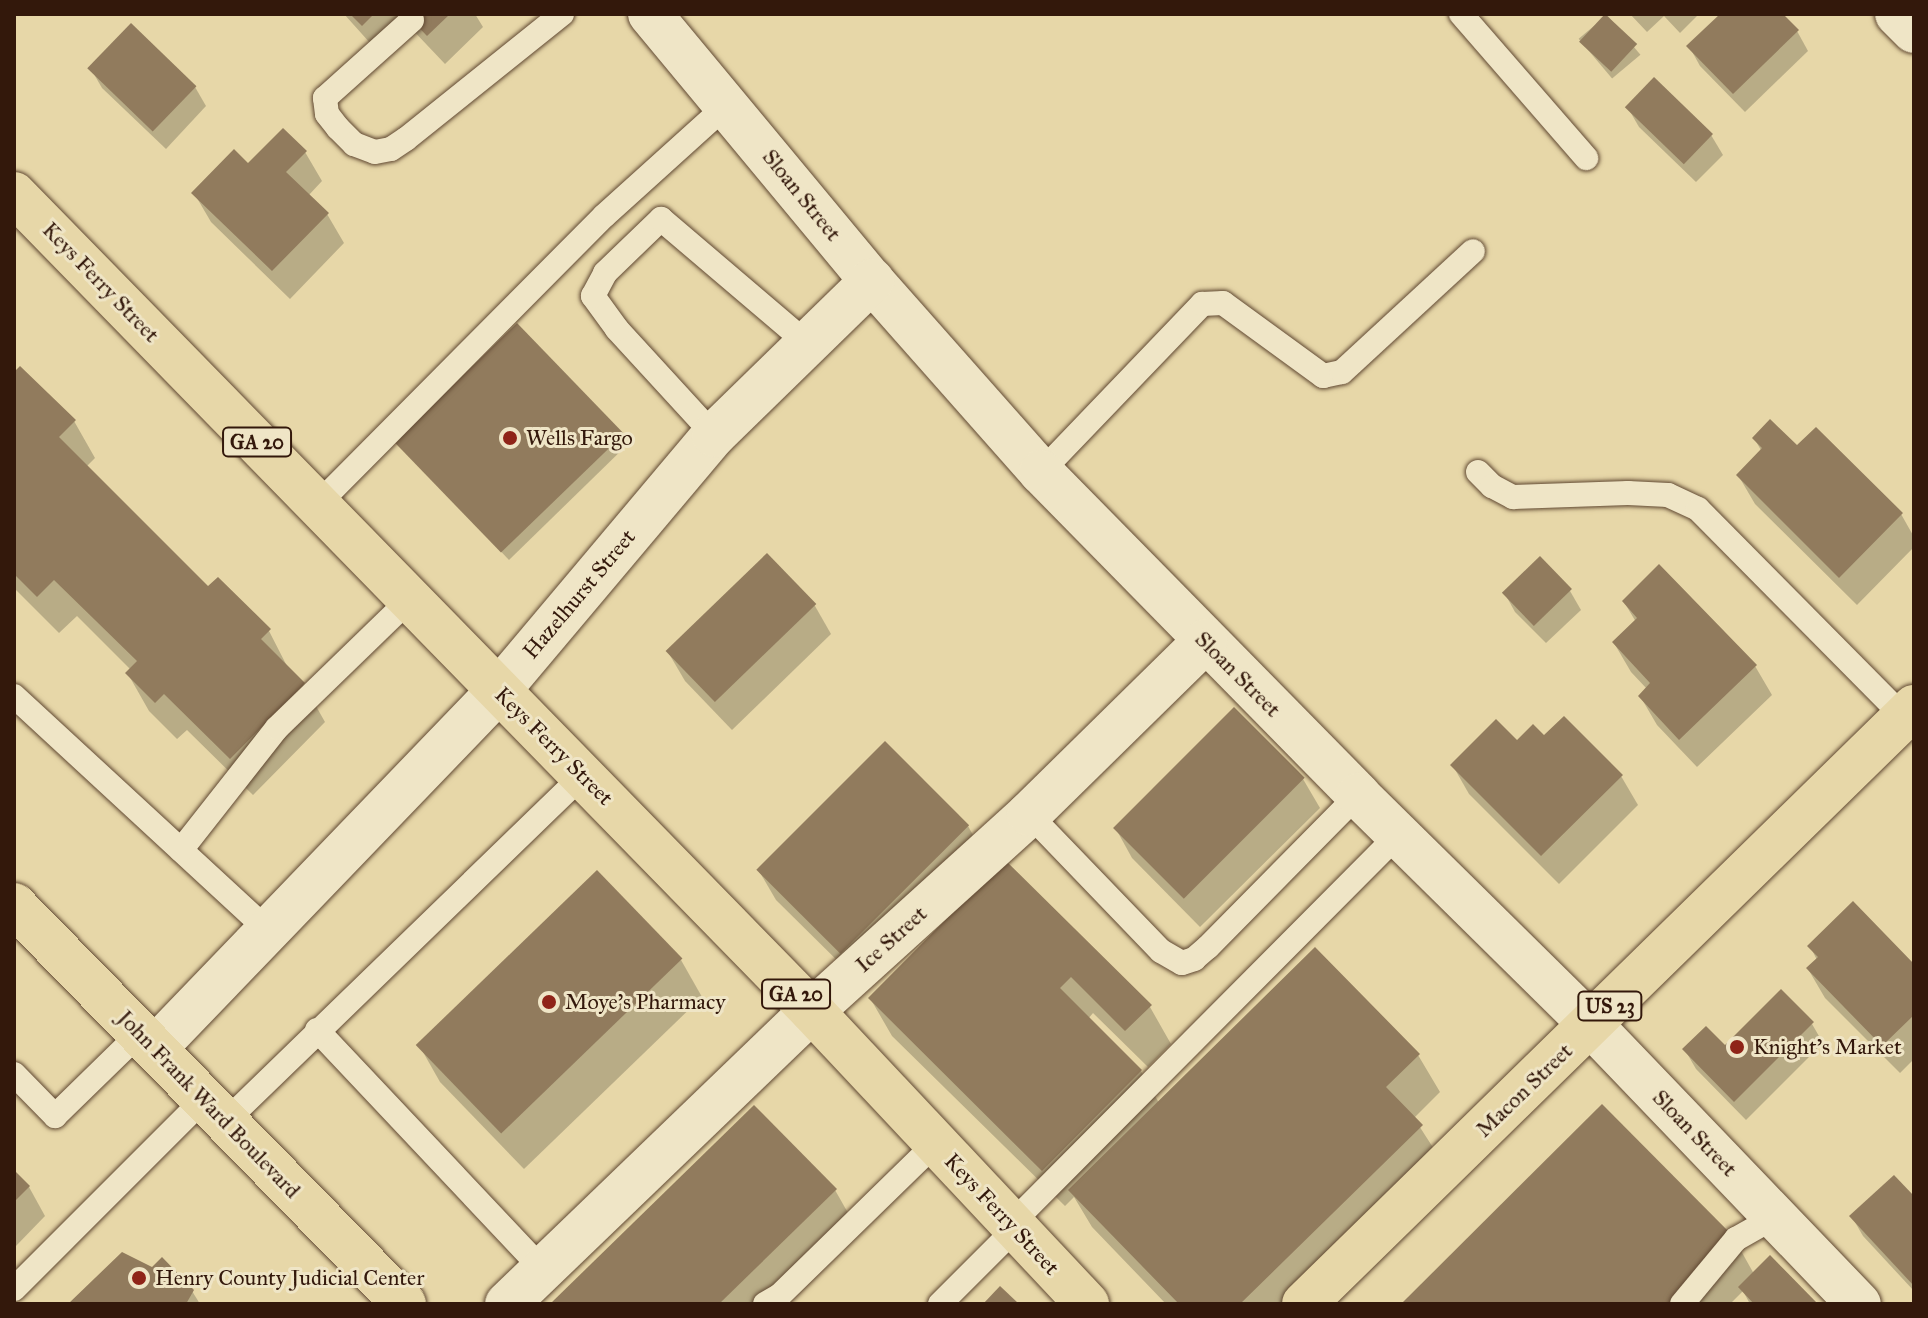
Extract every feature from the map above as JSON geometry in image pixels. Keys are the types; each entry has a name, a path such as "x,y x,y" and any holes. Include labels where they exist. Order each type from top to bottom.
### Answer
{"main road":[{"name":"Keys Ferry Street","path":"14,194 812,1011 1087,1304"},
{"name":"Macon Street","path":"1304,1304 1909,712"},
{"name":"John Frank Ward Boulevard","path":"19,921 147,1041 404,1304"}],"street":[{"name":"Sloan Street","path":"650,14 728,104 872,281 1041,472 1358,795 1591,1025 1859,1304"},
{"path":"1897,14 1914,31"},
{"name":"Hazelhurst Street","path":"147,1041 269,931 499,690 714,435 872,281"},
{"name":"Ice Street","path":"507,1304 812,1011 1029,814 1205,641"}],"lane":[{"path":"412,20 325,98 327,114 354,144 375,152 391,149 406,139 562,14"},
{"path":"1461,14 1586,158"},
{"path":"318,504 604,216 728,104"},
{"path":"714,435 617,329 593,296 605,273 661,219 808,344"},
{"path":"1041,472 1202,304 1223,303 1323,376 1342,372 1473,251"},
{"path":"1478,472 1513,497 1628,493 1668,495 1698,509 1909,712"},
{"path":"181,850 277,728 410,599"},
{"path":"14,696 269,931"},
{"path":"14,1289 215,1110 317,1030 583,775"},
{"path":"1029,814 1161,951 1182,963 1194,959 1208,947 1358,795"},
{"path":"940,1304 1398,835"},
{"path":"317,1030 543,1270"},
{"path":"14,1074 55,1116 147,1041"},
{"path":"765,1304 779,1296 936,1143"},
{"path":"1682,1304 1736,1239 1775,1217"}],"building":[{"path":"350,14 374,14 362,26"},
{"path":"406,14 450,14 427,36"},
{"path":"1605,14 1637,44 1611,72 1579,42"},
{"path":"1720,14 1783,14 1799,30 1733,94 1686,46"},
{"path":"131,23 196,86 153,132 87,68"},
{"path":"1654,77 1713,134 1684,164 1625,107"},
{"path":"283,128 307,151 286,172 329,213 272,271 191,193 234,149 248,163"},
{"name":"Wells Fargo","path":"517,323 624,434 501,553 394,442"},
{"path":"20,366 76,420 59,437 208,586 218,577 271,629 261,639 305,683 230,759 164,694 155,703 125,673 137,661 54,580 37,597 14,574 14,372"},
{"path":"1770,419 1797,445 1816,427 1903,513 1839,578 1736,475 1762,448 1752,438"},
{"path":"767,553 816,604 715,702 666,651"},
{"path":"1540,556 1572,589 1534,626 1502,593"},
{"path":"1659,564 1757,665 1679,740 1638,696 1650,683 1612,642 1637,618 1622,601"},
{"path":"1234,707 1305,778 1184,899 1113,828"},
{"path":"1564,716 1623,775 1541,856 1450,765 1496,719 1517,740 1533,724 1544,735"},
{"path":"885,741 969,825 840,954 756,870"},
{"path":"1005,860 1152,1005 1125,1031 1071,977 1060,988 1142,1070 1042,1171 868,998"},
{"name":"Moye's Pharmacy","path":"597,870 682,958 501,1134 416,1045"},
{"path":"1853,901 1914,964 1914,1015 1882,1046 1806,968 1818,957 1807,946"},
{"path":"1315,947 1420,1054 1386,1087 1423,1125 1240,1304 1179,1304 1068,1190"},
{"name":"Knight's Market","path":"1781,989 1814,1022 1734,1102 1682,1049 1706,1026 1725,1045"},
{"path":"1602,1104 1736,1239 1671,1304 1401,1304"},
{"path":"754,1105 837,1189 719,1304 550,1304"},
{"path":"14,1170 30,1186 14,1202"},
{"path":"1894,1175 1914,1196 1914,1286 1849,1216"},
{"name":"Henry County Judicial Center","path":"122,1252 152,1267 162,1257 194,1290 186,1304 68,1304"},
{"path":"1770,1255 1818,1304 1754,1304 1738,1287"},
{"path":"1000,1286 1019,1304 983,1304"}],"place":[{"name":"Wells Fargo","path":"510,438"},
{"name":"Moye's Pharmacy","path":"549,1002"},
{"name":"Knight's Market","path":"1737,1047"},
{"name":"Henry County Judicial Center","path":"139,1278"}]}
